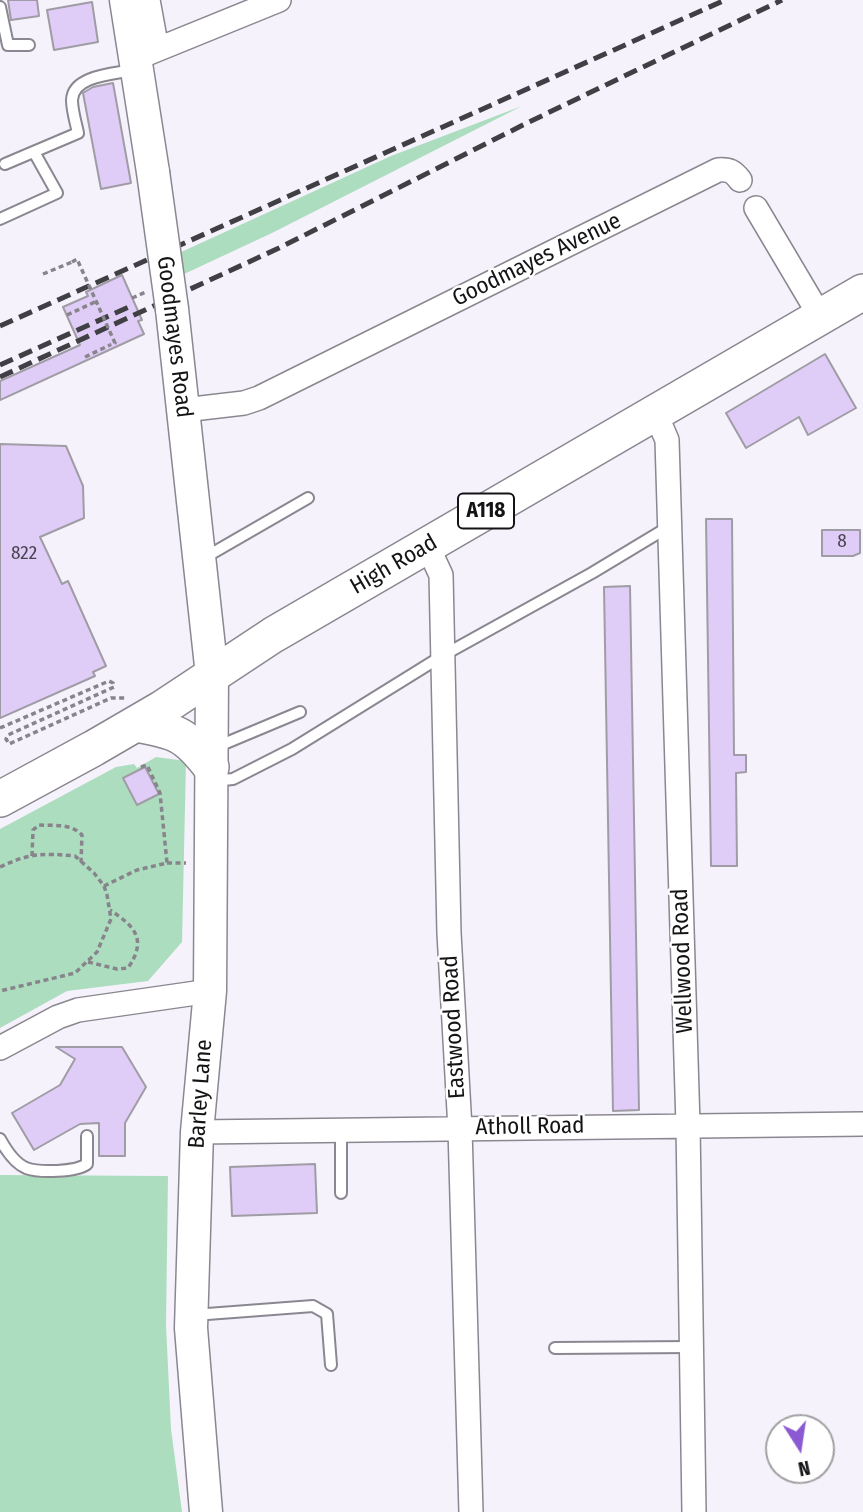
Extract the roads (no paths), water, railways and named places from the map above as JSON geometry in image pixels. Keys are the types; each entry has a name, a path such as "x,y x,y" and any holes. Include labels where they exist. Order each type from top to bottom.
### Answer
{"main road":[{"name":"Goodmayes Road","path":"126,0 142,59 153,172 184,410 212,675"},
{"name":"High Road","path":"0,799 135,711 212,675 273,635 863,292"},
{"name":"Barley Lane","path":"206,1512 191,1315 197,1132 210,990 212,675"},
{"path":"135,711 182,736 195,746 212,766"}],"street":[{"path":"142,59 148,0"},
{"path":"142,59 268,2"},
{"name":"Goodmayes Avenue","path":"184,410 244,403 259,398 718,170 728,169 735,173 820,316"},
{"name":"Wellwood Road","path":"655,412 667,440 688,1125 694,1512"},
{"name":"Eastwood Road","path":"427,545 440,575 449,919 460,1129 471,1512"},
{"path":"0,1048 58,1017 78,1010 210,990"},
{"name":"Atholl Road","path":"197,1132 863,1124"}],"lane":[{"path":"0,7 8,45 29,46"},
{"path":"5,164 78,133 72,97 76,88 84,81 142,59"},
{"path":"0,219 57,193 34,152"},
{"path":"200,560 308,498"},
{"path":"300,712 212,766 233,779 246,774 292,749 442,656 592,573 670,526"},
{"path":"341,1130 341,1193"},
{"path":"0,1139 9,1155 26,1168 54,1170 79,1169 87,1164 87,1136"},
{"path":"191,1315 313,1306 327,1314 331,1365"},
{"path":"555,1348 691,1347"}],"railway":[{"path":"0,326 725,0"},
{"path":"0,377 279,248 529,122 782,0"},
{"path":"0,365 131,306"}]}
